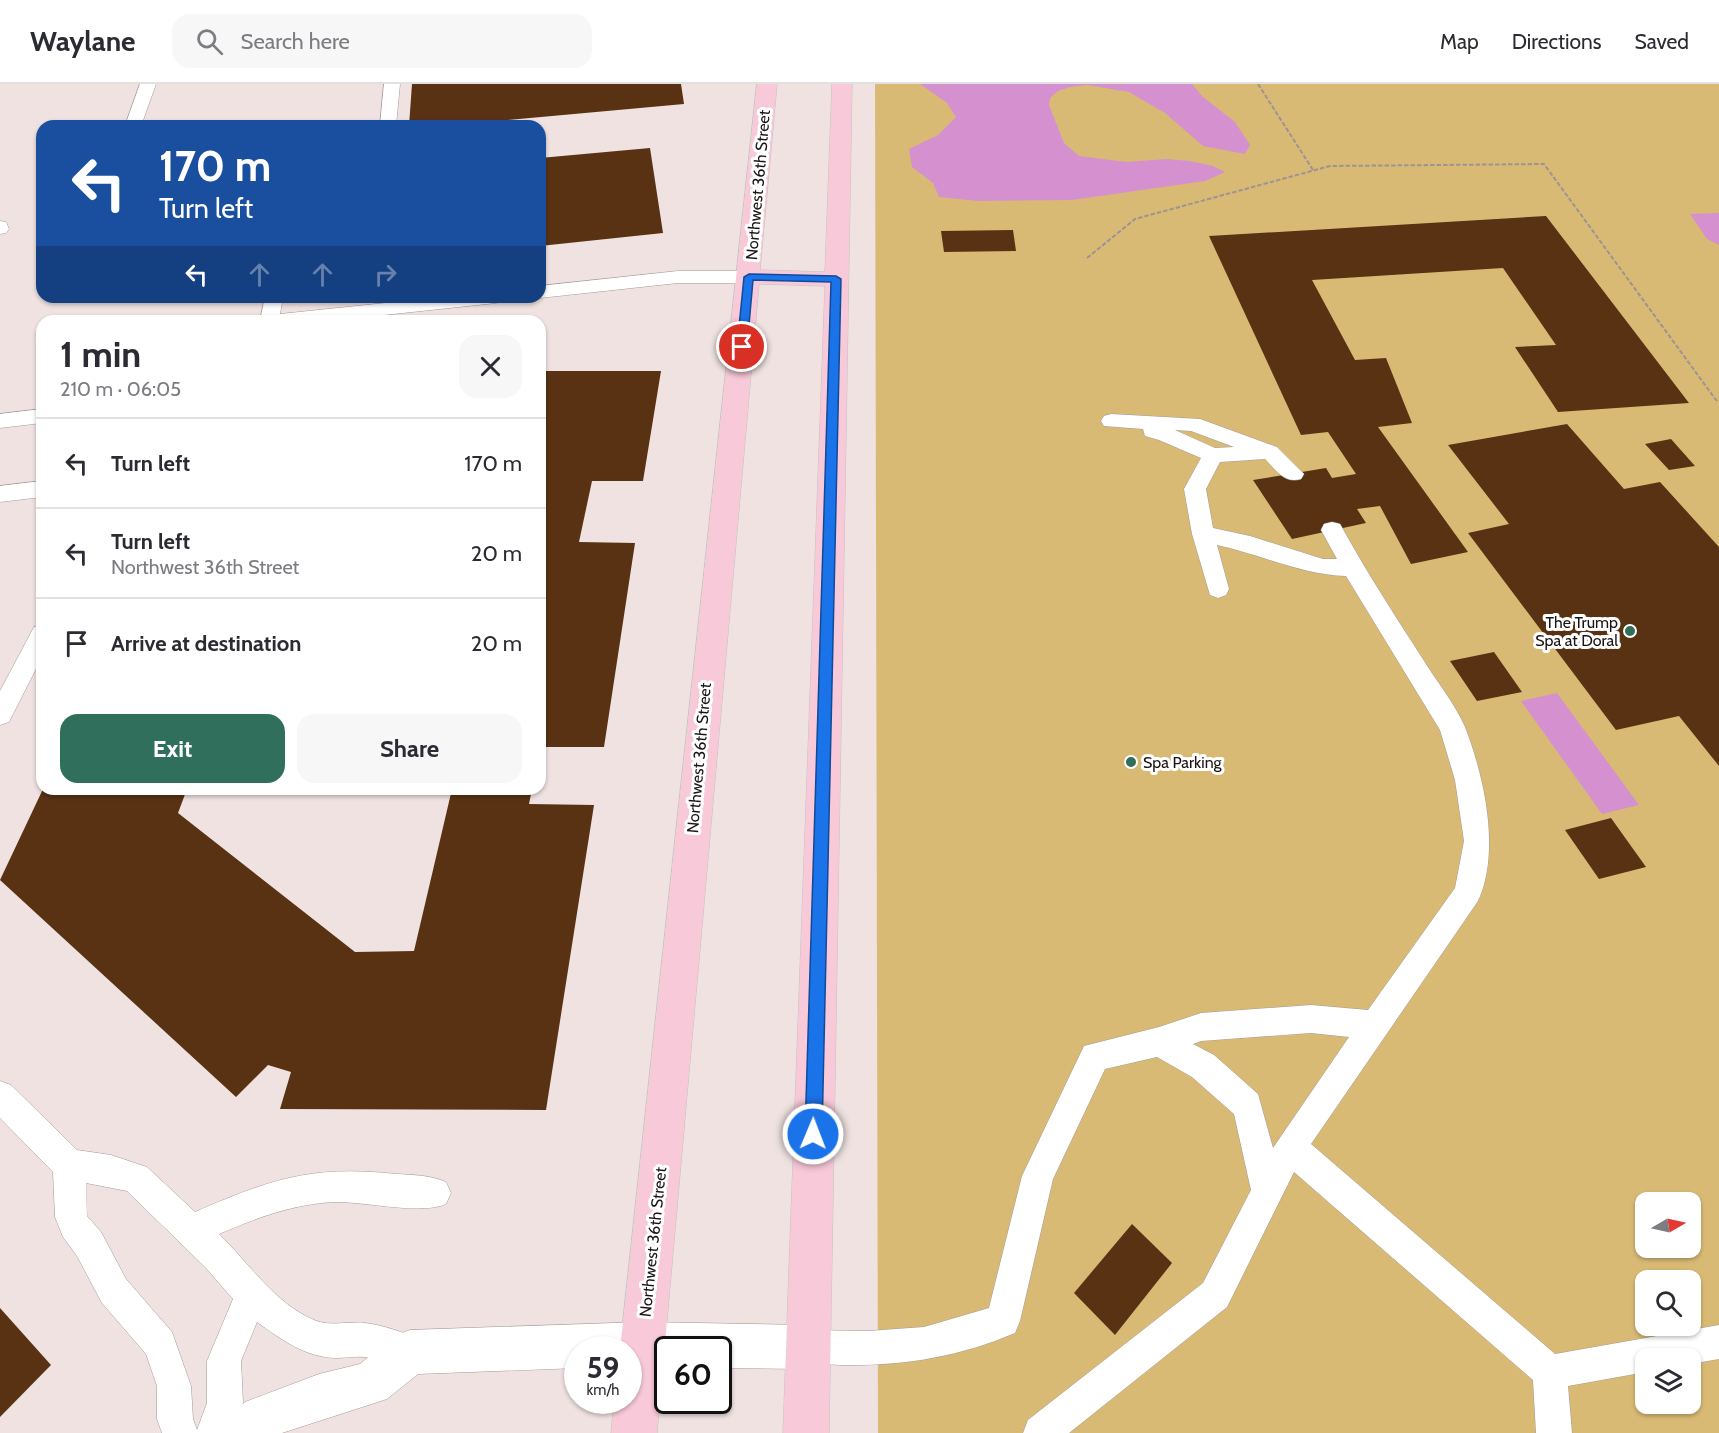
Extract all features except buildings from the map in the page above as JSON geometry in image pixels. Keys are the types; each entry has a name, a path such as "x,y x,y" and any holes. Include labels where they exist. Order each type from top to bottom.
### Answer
{"main road":[{"name":"Northwest 36th Street","path":"634,1433 767,84"},
{"path":"806,1433 842,84"},
{"path":"749,277 836,279"}],"street":[{"path":"244,1433 261,1418 319,1396 371,1383 410,1352 643,1344 808,1347"}],"lane":[{"path":"135,120 148,84"},
{"path":"389,120 392,84"},
{"path":"546,291 678,277 749,277"},
{"path":"328,315 440,303"},
{"path":"0,421 36,417"},
{"path":"1270,453 1213,454 1165,434 1111,422 1193,424 1270,453 1293,474"},
{"path":"1213,454 1195,489 1203,534 1218,589"},
{"path":"0,494 36,490"},
{"path":"1041,1433 1215,1295 1290,1147 1468,892 1477,841 1468,780 1452,727 1353,568 1332,530"},
{"path":"1203,534 1250,544 1323,567 1353,568"},
{"path":"0,716 36,646"},
{"path":"808,1347 868,1348 924,1344 1004,1321 1038,1176 1095,1056 1159,1042 1201,1027 1311,1019 1375,1025"},
{"path":"1159,1042 1203,1066 1247,1105 1267,1190"},
{"path":"0,1096 69,1165 123,1173 136,1178 218,1256 252,1295 270,1311 309,1337 335,1341 364,1340 410,1352"},
{"path":"1290,1147 1550,1372 1554,1433"},
{"path":"69,1165 70,1217 74,1226 89,1244 114,1291 160,1344 174,1386 175,1419 180,1433"},
{"path":"190,1230 260,1201 320,1187 342,1186 435,1194"},
{"path":"213,1433 225,1403 224,1361 252,1295"},
{"path":"1550,1372 1719,1342"}],"path":[{"path":"1258,84 1313,170"},
{"path":"1087,258 1135,219 1330,166 1544,164 1716,400 1719,401"}],"shaded area":[{"path":"875,84 1719,84 1719,1433 878,1433"},
{"path":"920,84 1192,84 1203,97 1235,122 1250,145 1245,154 1203,146 1165,113 1129,92 1087,85 1070,87 1058,91 1050,98 1049,105 1064,143 1079,156 1127,162 1166,159 1190,161 1213,166 1225,172 1205,181 1072,200 978,201 939,197 933,183 912,167 909,149 938,135 956,117 947,103"},
{"path":"1719,213 1719,245 1707,239 1690,214"},
{"path":"1557,693 1639,805 1602,814 1521,701"}],"place":[{"name":"The Trump Spa at Doral","path":"1630,631"},
{"name":"Spa Parking","path":"1131,762"}],"route":[{"path":"742,347 749,277 836,279 813,1134"}]}
